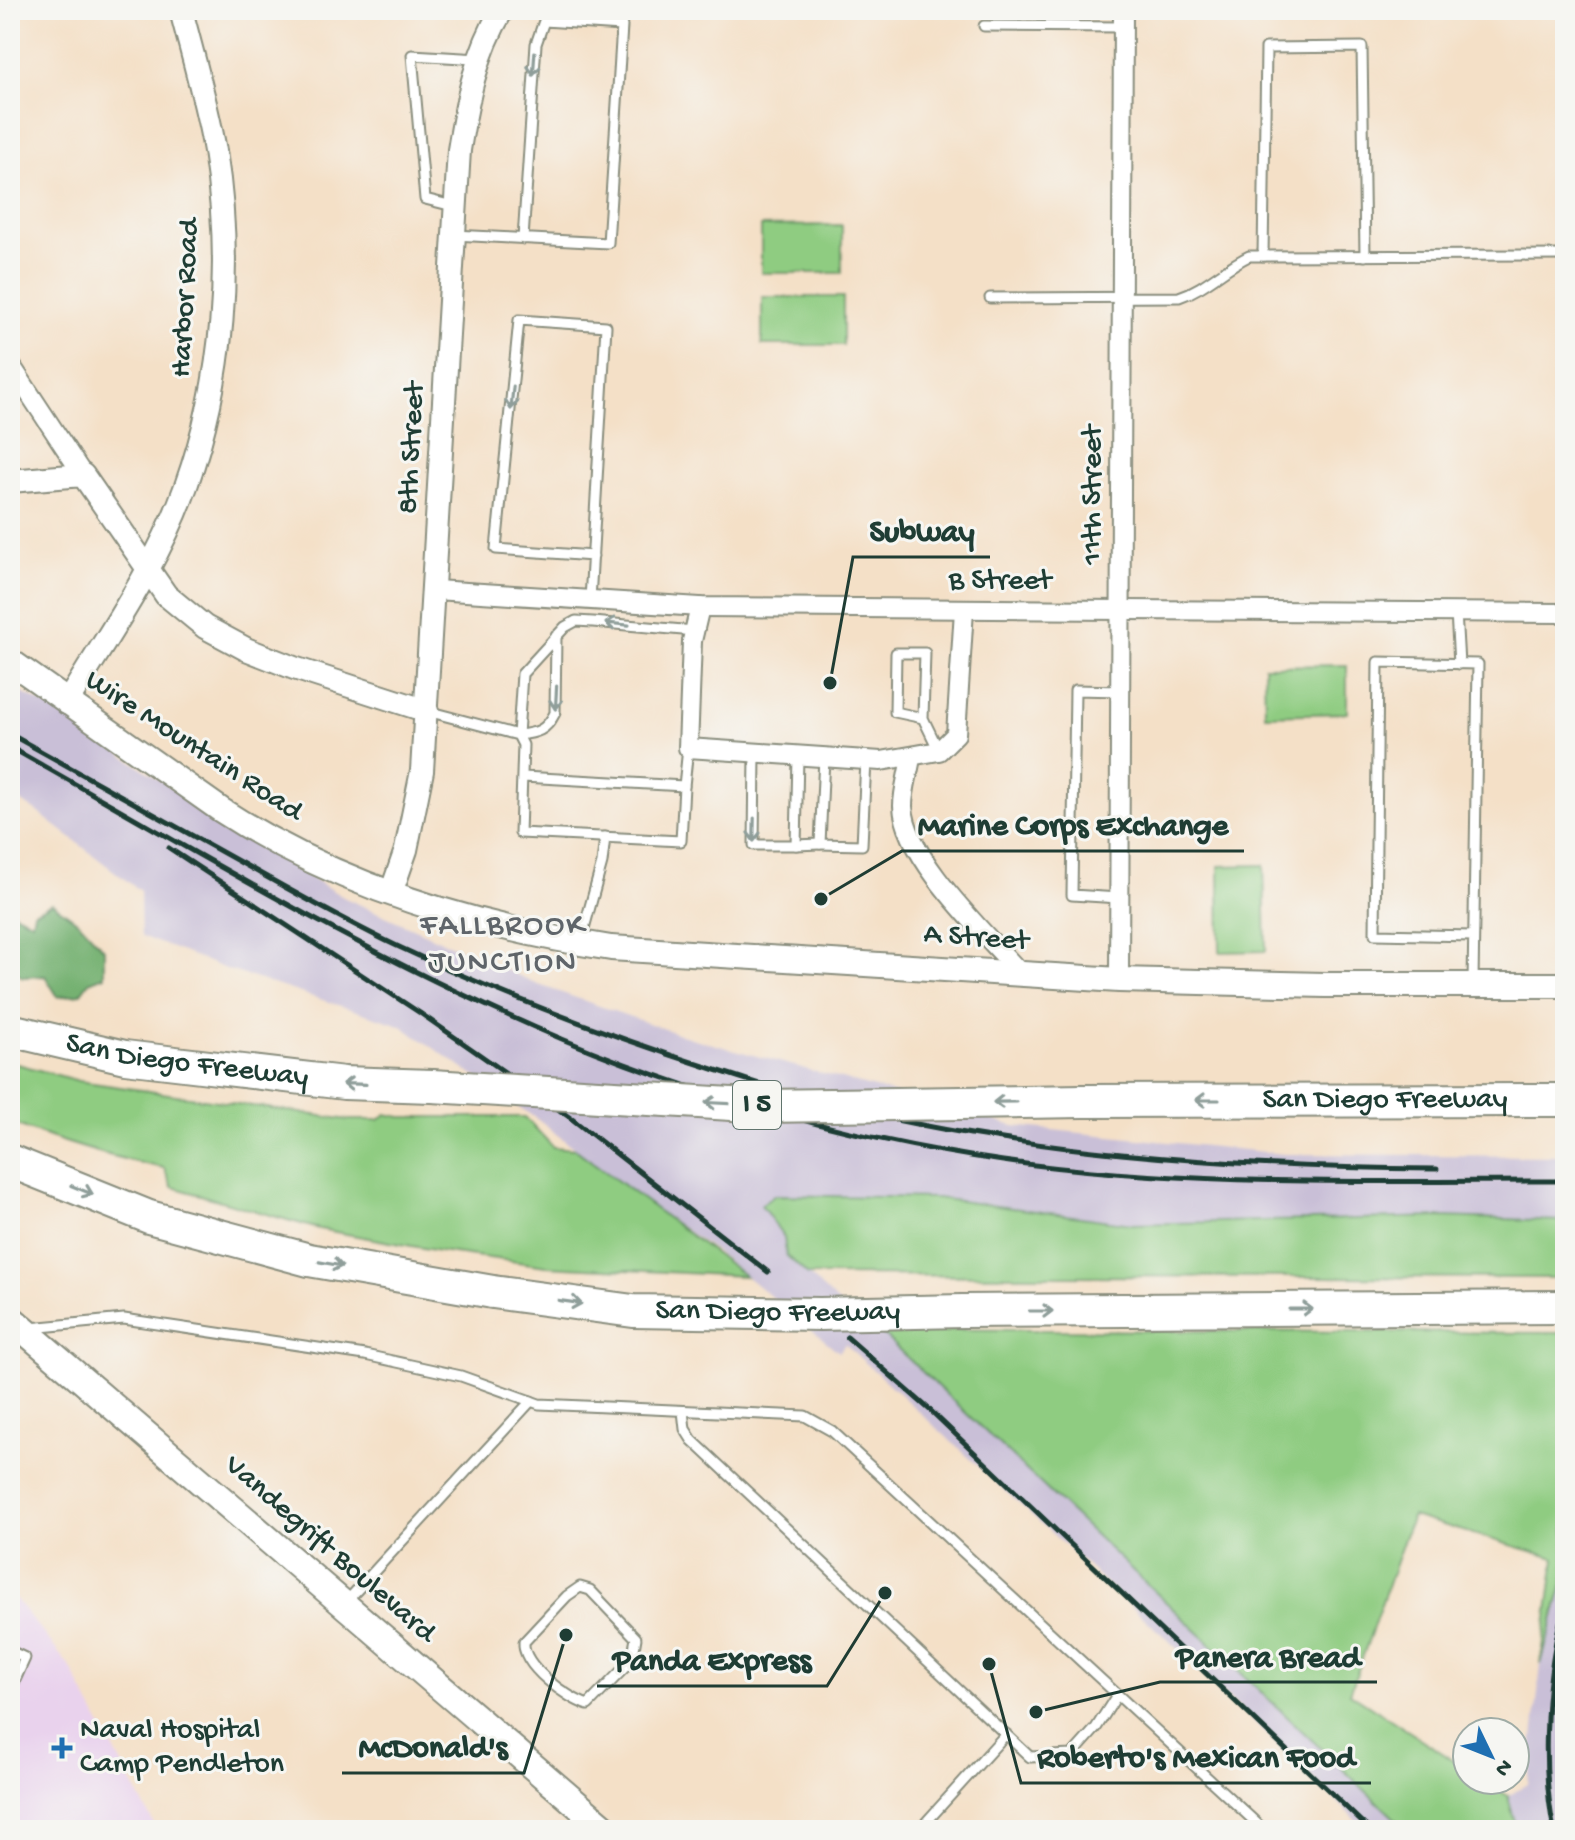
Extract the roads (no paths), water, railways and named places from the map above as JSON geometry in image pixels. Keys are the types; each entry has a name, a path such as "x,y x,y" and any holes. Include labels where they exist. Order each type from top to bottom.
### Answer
{"highway":[{"name":"San Diego Freeway","path":"10,1030 125,1057 344,1083 765,1106 1083,1101 1565,1100"},
{"name":"San Diego Freeway","path":"10,1161 163,1221 309,1260 493,1292 633,1311 807,1314 1565,1307"}],"main road":[{"name":"Wire Mountain Road","path":"10,661 249,828 330,869 391,893"},
{"name":"A Street","path":"391,893 449,913 611,948 1119,980 1565,985"},
{"name":"Vandegrift Boulevard","path":"16,1323 607,1830"}],"street":[{"name":"Harbor Road","path":"67,703 148,568 186,487 213,393 220,348 225,235 215,150 181,10"},
{"name":"8th Street","path":"391,893 406,850 422,771 459,150 470,83 492,26 502,10"},
{"name":"11th Street","path":"1119,980 1123,19"},
{"path":"10,364 166,595 183,612 246,649 294,668 427,711"},
{"path":"10,481 83,475"},
{"name":"B Street","path":"435,590 700,607 1565,613"},
{"path":"700,607 694,631 688,748 881,761 939,751 956,734 964,610"},
{"path":"911,757 903,804 907,827 932,873 1022,975"}],"lane":[{"path":"984,26 1123,19"},
{"path":"454,235 523,239 608,243 622,26 544,21 536,44 523,239"},
{"path":"1263,256 1266,48 1346,47 1362,47 1365,256"},
{"path":"456,207 425,199 412,55 479,59"},
{"path":"990,298 1179,297 1197,291 1249,256 1565,255"},
{"path":"590,600 593,556 606,326 519,320 496,549 593,556"},
{"path":"1456,612 1459,664"},
{"path":"688,748 681,841 520,833 523,745 518,735 522,674 565,627 576,621 694,631"},
{"path":"427,711 518,735 538,733 551,722 555,713 556,636"},
{"path":"923,718 895,712 896,653 925,653 923,718 939,751"},
{"path":"1473,936 1375,934 1378,662 1478,664 1473,985"},
{"path":"1119,898 1072,895 1075,690 1121,691"},
{"path":"755,753 754,845 862,845 866,760"},
{"path":"796,845 798,755"},
{"path":"820,844 824,757"},
{"path":"523,777 684,786"},
{"path":"580,943 602,863 605,837"},
{"path":"16,1323 124,1319 365,1355 461,1376 539,1404 805,1416 832,1431 1261,1829"},
{"path":"344,1604 531,1401"},
{"path":"683,1411 685,1429 692,1440 1030,1757 1072,1755 1096,1728 1117,1695"},
{"path":"580,1587 590,1590 631,1630 636,1638 635,1650 632,1660 588,1705 572,1700 530,1663 523,1651 524,1642 567,1596 580,1587"},
{"path":"10,1651 25,1658 10,1691"},
{"path":"919,1830 1006,1734"}],"railway":[{"path":"10,734 397,946 515,998 675,1057 787,1093 888,1118 1043,1145 1200,1161 1437,1169"},
{"path":"10,747 254,886 441,984 624,1064 812,1123 940,1151 1003,1161 1143,1175 1283,1181 1565,1181"},
{"path":"169,848 420,1013 572,1119 768,1272"},
{"path":"847,1337 930,1410 1370,1830"},
{"path":"1554,1830 1547,1775 1547,1716 1553,1657 1565,1603"}],"place":[{"name":"Subway","path":"830,683"},
{"name":"Marine Corps Exchange","path":"821,899"},
{"name":"Panda Express","path":"885,1593"},
{"name":"McDonald's","path":"566,1635"},
{"name":"Roberto's Mexican Food","path":"989,1664"},
{"name":"Panera Bread","path":"1036,1712"},
{"name":"Naval Hospital Camp Pendleton","path":"62,1748"}],"district":[{"name":"FALLBROOK JUNCTION","path":"503,946"}]}
